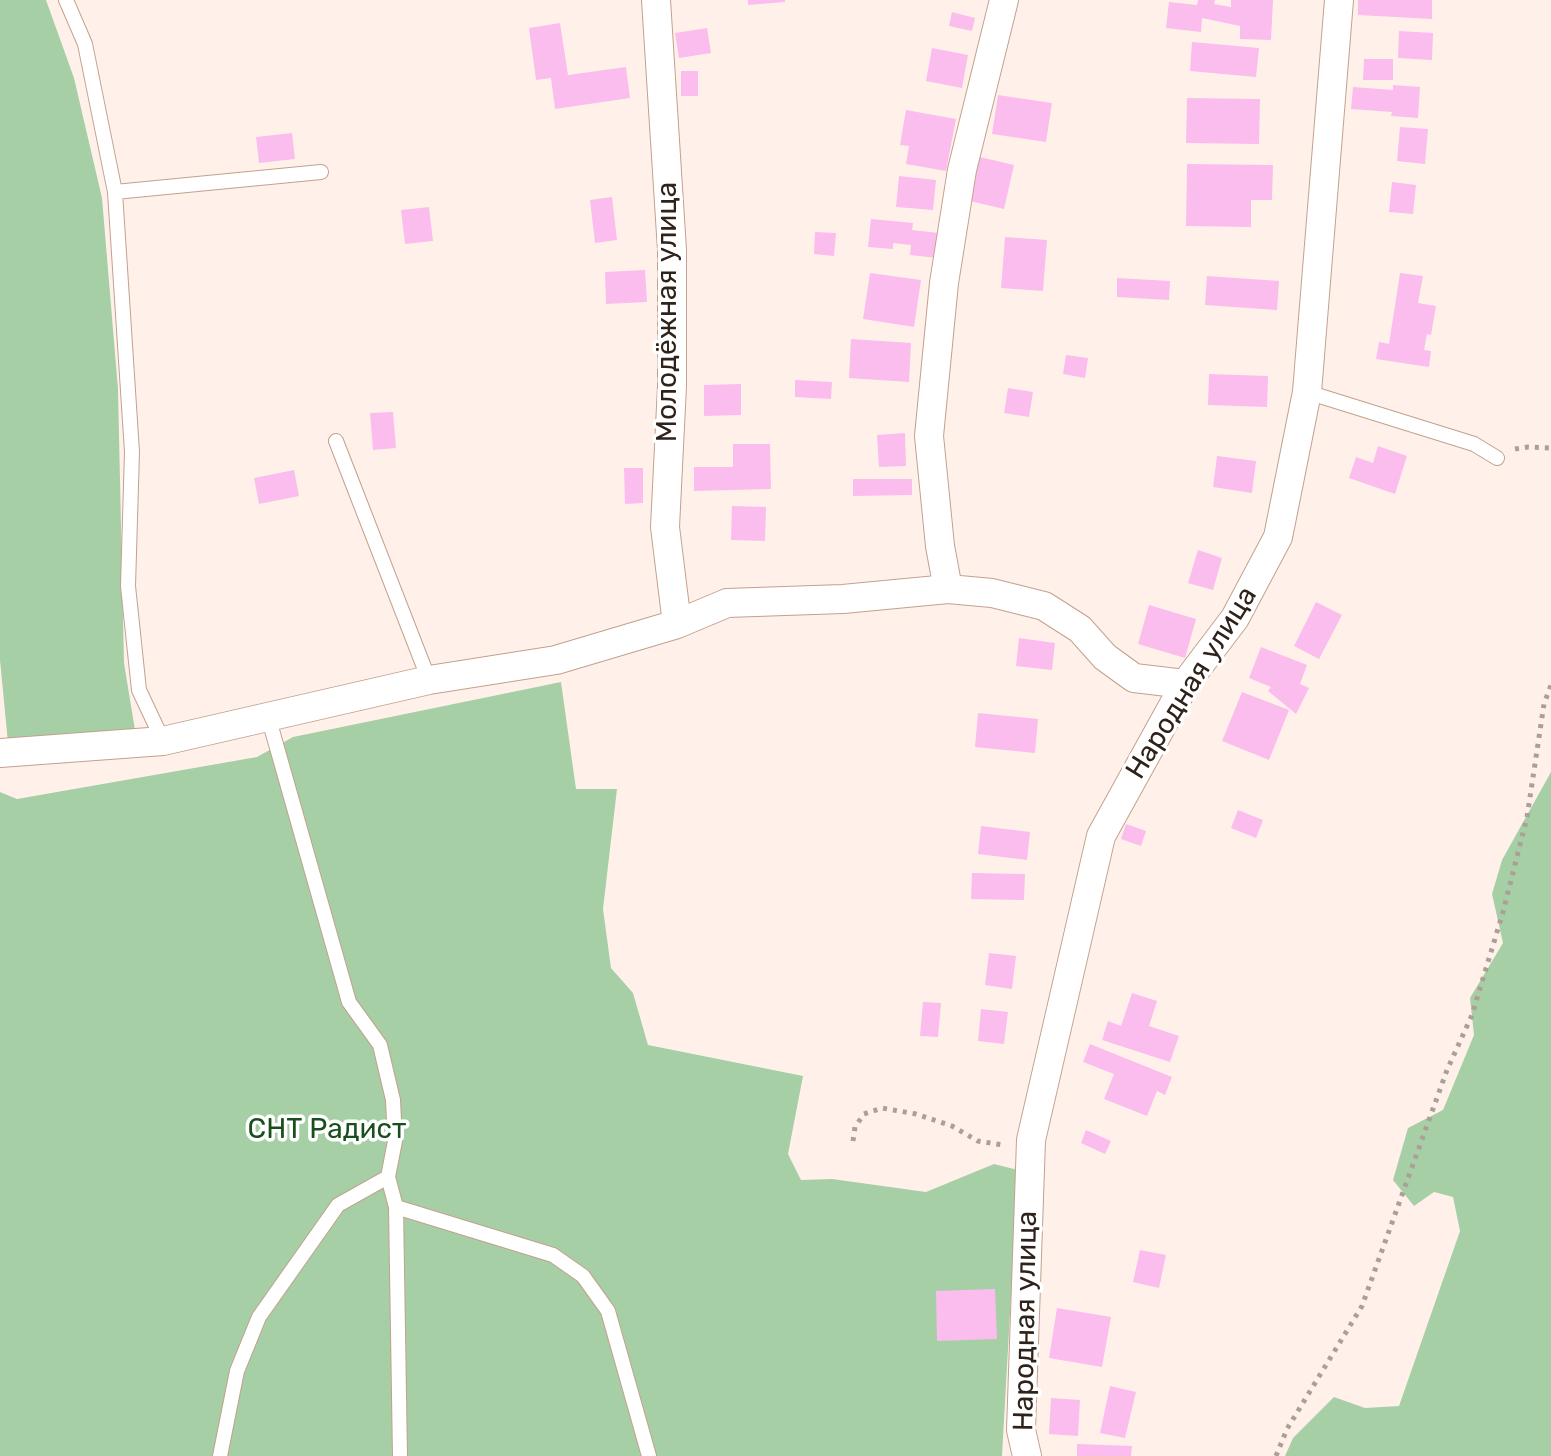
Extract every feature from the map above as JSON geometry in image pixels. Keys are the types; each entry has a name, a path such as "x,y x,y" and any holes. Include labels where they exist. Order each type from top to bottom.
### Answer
{"street":[{"name":"Молодёжная улица","path":"656,0 672,250 672,386 665,527 677,624"},
{"path":"948,589 938,532 929,436 944,283 962,170 1004,0"},
{"name":"Народная улица","path":"1027,1456 1021,1430 1031,1140 1101,836 1185,684 1235,618 1278,537 1307,392 1339,0"},
{"path":"0,753 163,741 429,680 556,660 677,624 727,603 843,599 948,589 992,593 1044,606 1080,629 1105,657 1134,678 1185,684"}],"lane":[{"path":"66,0 85,44 115,192 132,452 128,586 139,690 163,741"},
{"path":"115,192 321,172"},
{"path":"1307,392 1474,444 1497,458"},
{"path":"336,441 429,680"},
{"path":"268,716 349,1002 380,1045 393,1100 395,1141 388,1177 396,1207 400,1456"},
{"path":"220,1456 237,1371 259,1317 338,1205 388,1177"},
{"path":"396,1207 553,1255 583,1276 608,1311 649,1456"}],"path":[{"path":"1497,458 1505,451 1528,447 1551,448"},
{"path":"1276,1456 1287,1429 1362,1306 1447,1070 1472,1015 1527,817 1541,719 1551,685"},
{"path":"853,1141 855,1127 864,1114 882,1108 916,1114 952,1126 978,1141 1003,1145 1031,1140"}],"green space":[{"path":"0,0 46,0 74,78 102,198 118,389 124,663 135,730 8,743 0,660"},
{"name":"СНТ Радист","path":"561,682 576,789 617,789 603,909 611,968 633,993 648,1045 803,1076 788,1154 801,1180 832,1179 926,1192 994,1164 1018,1170 1002,1456 0,1456 0,792 17,799 257,757 293,737"},
{"path":"1551,772 1551,1456 1285,1456 1293,1438 1334,1397 1365,1408 1399,1406 1460,1231 1453,1197 1434,1192 1414,1206 1393,1180 1408,1128 1443,1110 1474,1035 1470,998 1503,943 1492,894 1502,860"}],"building":[{"path":"748,0 785,0 785,2 748,5"},
{"path":"1198,0 1215,0 1214,4 1231,7 1231,0 1273,0 1271,40 1240,39 1240,26 1202,18 1201,32 1166,28 1169,2 1197,5"},
{"path":"1358,0 1432,0 1432,19 1358,15"},
{"path":"952,12 975,18 972,31 949,26"},
{"path":"560,23 568,75 626,67 630,98 555,109 551,78 536,80 529,28"},
{"path":"707,28 711,53 679,58 675,33"},
{"path":"1399,31 1433,33 1432,60 1398,58"},
{"path":"1192,42 1259,48 1256,77 1190,71"},
{"path":"932,48 968,55 962,88 926,81"},
{"path":"1364,59 1393,59 1393,80 1363,80"},
{"path":"681,71 698,71 698,96 681,96"},
{"path":"1393,85 1420,87 1418,118 1391,116 1392,112 1351,109 1353,87 1393,90"},
{"path":"998,95 1052,103 1046,142 992,134"},
{"path":"1187,98 1260,99 1259,144 1186,143"},
{"path":"906,110 956,119 946,171 906,164 909,146 900,145"},
{"path":"1400,127 1428,129 1425,164 1397,161"},
{"path":"292,133 295,159 259,163 256,137"},
{"path":"980,157 1014,165 1004,209 970,201"},
{"path":"1187,164 1273,165 1272,200 1251,200 1251,227 1186,226"},
{"path":"899,176 936,180 933,210 896,207"},
{"path":"1392,182 1416,185 1413,214 1389,212"},
{"path":"612,197 617,240 595,243 590,200"},
{"path":"429,207 433,241 405,244 401,210"},
{"path":"871,219 913,223 912,230 939,233 937,258 910,255 911,245 893,243 893,249 868,247"},
{"path":"815,232 836,233 834,256 814,254"},
{"path":"1005,237 1047,240 1043,291 1001,288"},
{"path":"645,270 647,302 606,304 605,272"},
{"path":"870,273 921,280 914,327 863,319"},
{"path":"1400,273 1423,276 1418,303 1436,306 1431,335 1427,334 1424,350 1431,351 1429,367 1376,359 1379,342 1389,344"},
{"path":"1207,276 1279,281 1277,310 1205,305"},
{"path":"1117,278 1170,281 1169,300 1117,297"},
{"path":"851,339 911,343 909,382 849,378"},
{"path":"1066,355 1088,358 1085,378 1063,374"},
{"path":"1209,374 1268,376 1267,407 1208,405"},
{"path":"795,380 832,382 831,399 795,397"},
{"path":"741,384 741,415 704,416 704,385"},
{"path":"1008,388 1033,392 1029,417 1004,413"},
{"path":"393,412 396,448 373,450 370,413"},
{"path":"905,433 906,466 879,467 877,435"},
{"path":"733,444 770,444 771,489 694,491 694,467 733,467"},
{"path":"1378,446 1407,456 1395,494 1349,478 1356,457 1373,463"},
{"path":"1217,456 1256,461 1252,493 1213,487"},
{"path":"624,468 643,468 643,503 625,504"},
{"path":"294,470 299,496 259,504 254,478"},
{"path":"853,479 912,479 912,495 853,496"},
{"path":"732,506 766,507 765,541 731,540"},
{"path":"1198,550 1222,558 1213,590 1188,583"},
{"path":"1316,602 1342,615 1319,659 1294,646"},
{"path":"1149,605 1196,619 1185,658 1138,644"},
{"path":"1019,638 1055,643 1052,670 1016,666"},
{"path":"1261,647 1307,665 1300,684 1309,688 1296,714 1268,691 1271,687 1249,678"},
{"path":"1242,692 1289,710 1269,760 1222,741"},
{"path":"978,713 1038,719 1035,753 975,747"},
{"path":"1238,810 1263,820 1256,838 1231,828"},
{"path":"1126,824 1146,831 1141,846 1121,839"},
{"path":"981,826 1030,832 1027,860 978,854"},
{"path":"972,873 1025,874 1024,900 971,899"},
{"path":"989,953 1016,956 1012,989 985,985"},
{"path":"1132,993 1157,1001 1149,1026 1179,1036 1170,1062 1102,1040 1108,1021 1121,1026"},
{"path":"923,1002 941,1003 938,1037 920,1036"},
{"path":"981,1009 1008,1012 1004,1044 978,1041"},
{"path":"1090,1044 1172,1077 1165,1095 1157,1091 1147,1116 1104,1099 1114,1074 1083,1062"},
{"path":"1086,1130 1111,1141 1105,1154 1081,1143"},
{"path":"1140,1250 1166,1255 1159,1288 1133,1282"},
{"path":"995,1289 997,1339 937,1341 936,1291"},
{"path":"1057,1308 1111,1317 1102,1367 1049,1358"},
{"path":"1110,1386 1136,1392 1125,1438 1100,1433"},
{"path":"1051,1398 1080,1400 1078,1436 1049,1434"},
{"path":"1077,1444 1132,1446 1131,1456 1077,1456"}]}
